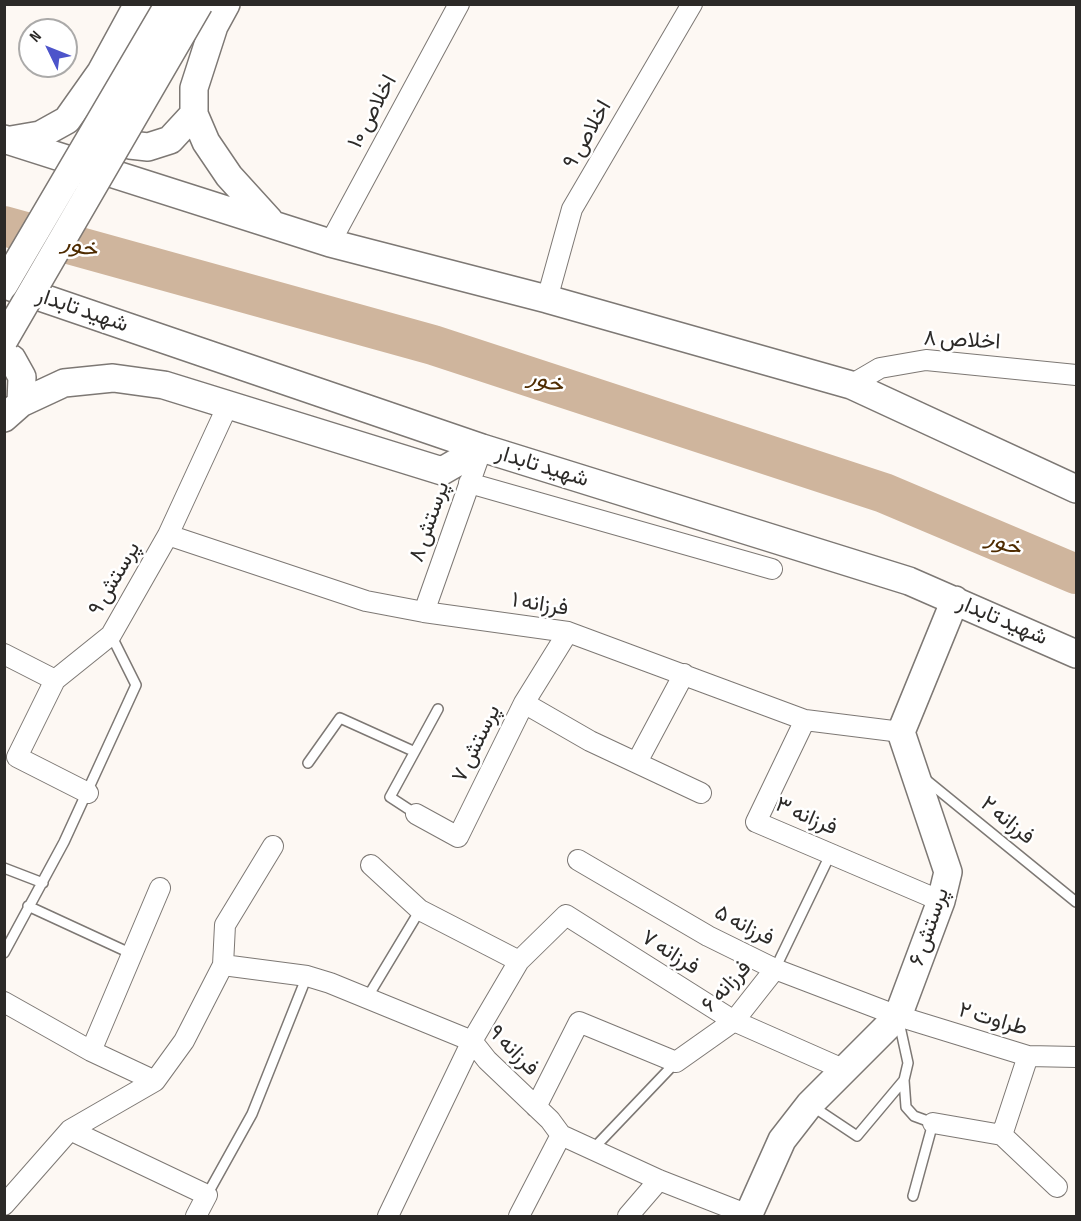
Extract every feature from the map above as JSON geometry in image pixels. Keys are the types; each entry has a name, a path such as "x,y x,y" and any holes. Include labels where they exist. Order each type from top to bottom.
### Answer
{"street":[{"path":"6,139 40,135 67,120 78,109 138,4"},
{"path":"4,285 169,4"},
{"path":"4,340 199,4"},
{"path":"225,4 214,26 194,88 194,114 206,142 229,176 270,221"},
{"name":"اخلاص ۱۰","path":"330,243 459,4"},
{"name":"اخلاص ۹","path":"547,299 572,209 692,4"},
{"path":"101,72 97,101 98,113 112,135 130,145 148,147 170,140 194,114"},
{"path":"6,139 270,221 330,243 547,299 850,385 1077,489"},
{"name":"شهید تابدار","path":"4,285 482,448 909,580 1077,654"},
{"path":"4,354 12,359 22,377 13,410"},
{"name":"اخلاص ۸","path":"850,385 880,368 926,360 1077,375"},
{"path":"13,410 64,382 113,378 164,385 442,471 482,448"},
{"name":"پرستش ۹","path":"88,793 17,756 55,680 111,636 168,535 228,405"},
{"name":"پرستش ۸","path":"424,612 482,448"},
{"path":"469,483 772,569"},
{"name":"فرزانه ۱","path":"168,535 366,601 424,612 568,632 805,720 901,732"},
{"path":"901,732 955,600"},
{"name":"پرستش ۷","path":"416,814 458,837 524,703 568,632"},
{"path":"4,654 55,680"},
{"path":"637,762 684,674"},
{"path":"524,703 590,741 701,793"},
{"name":"فرزانه ۳","path":"805,720 756,822 941,901"},
{"name":"پرستش ۶","path":"749,1216 782,1140 810,1104 898,1017 941,901 948,872 901,732"},
{"path":"4,1205 70,1130 155,1082 184,1041 223,965 225,925 273,846"},
{"name":"فرزانه ۵","path":"578,860 708,936 775,969 898,1017"},
{"path":"371,865 420,910 519,961 472,1041 388,1216"},
{"path":"91,1050 160,888"},
{"name":"فرزانه ۷","path":"519,961 566,915 734,1021 845,1070"},
{"name":"فرزانه ۹","path":"223,965 307,976 472,1041 487,1060 537,1107 561,1135 659,1180 749,1216"},
{"name":"فرزانه ۶","path":"676,1062 734,1021 775,969"},
{"path":"4,1002 155,1082"},
{"name":"طراوت ۲","path":"898,1017 1028,1056 1077,1056"},
{"path":"537,1107 579,1022 676,1062"},
{"path":"1002,1134 1028,1056"},
{"path":"933,1123 1002,1134 1057,1186"},
{"path":"70,1130 207,1196 196,1216"},
{"path":"519,1216 561,1135"},
{"path":"628,1216 659,1180"}],"lane":[{"path":"5,950 27,906 43,883 88,793 136,685 111,636"},
{"path":"416,814 390,797 438,709"},
{"path":"308,763 340,718 413,752"},
{"name":"فرزانه ۲","path":"913,769 1077,902"},
{"name":"فرزانه ۶","path":"775,969 831,853"},
{"path":"4,868 43,883"},
{"path":"27,906 132,954"},
{"path":"367,998 420,910"},
{"path":"207,1196 252,1114 307,976"},
{"path":"898,1017 908,1063 904,1080 906,1107 914,1116 933,1123 913,1196"},
{"name":"فرزانه ۶","path":"593,1149 676,1062"},
{"path":"810,1104 857,1136 904,1080"}],"waterway":[{"name":"خور","path":"4,226 433,345 884,493 1076,574"}]}
